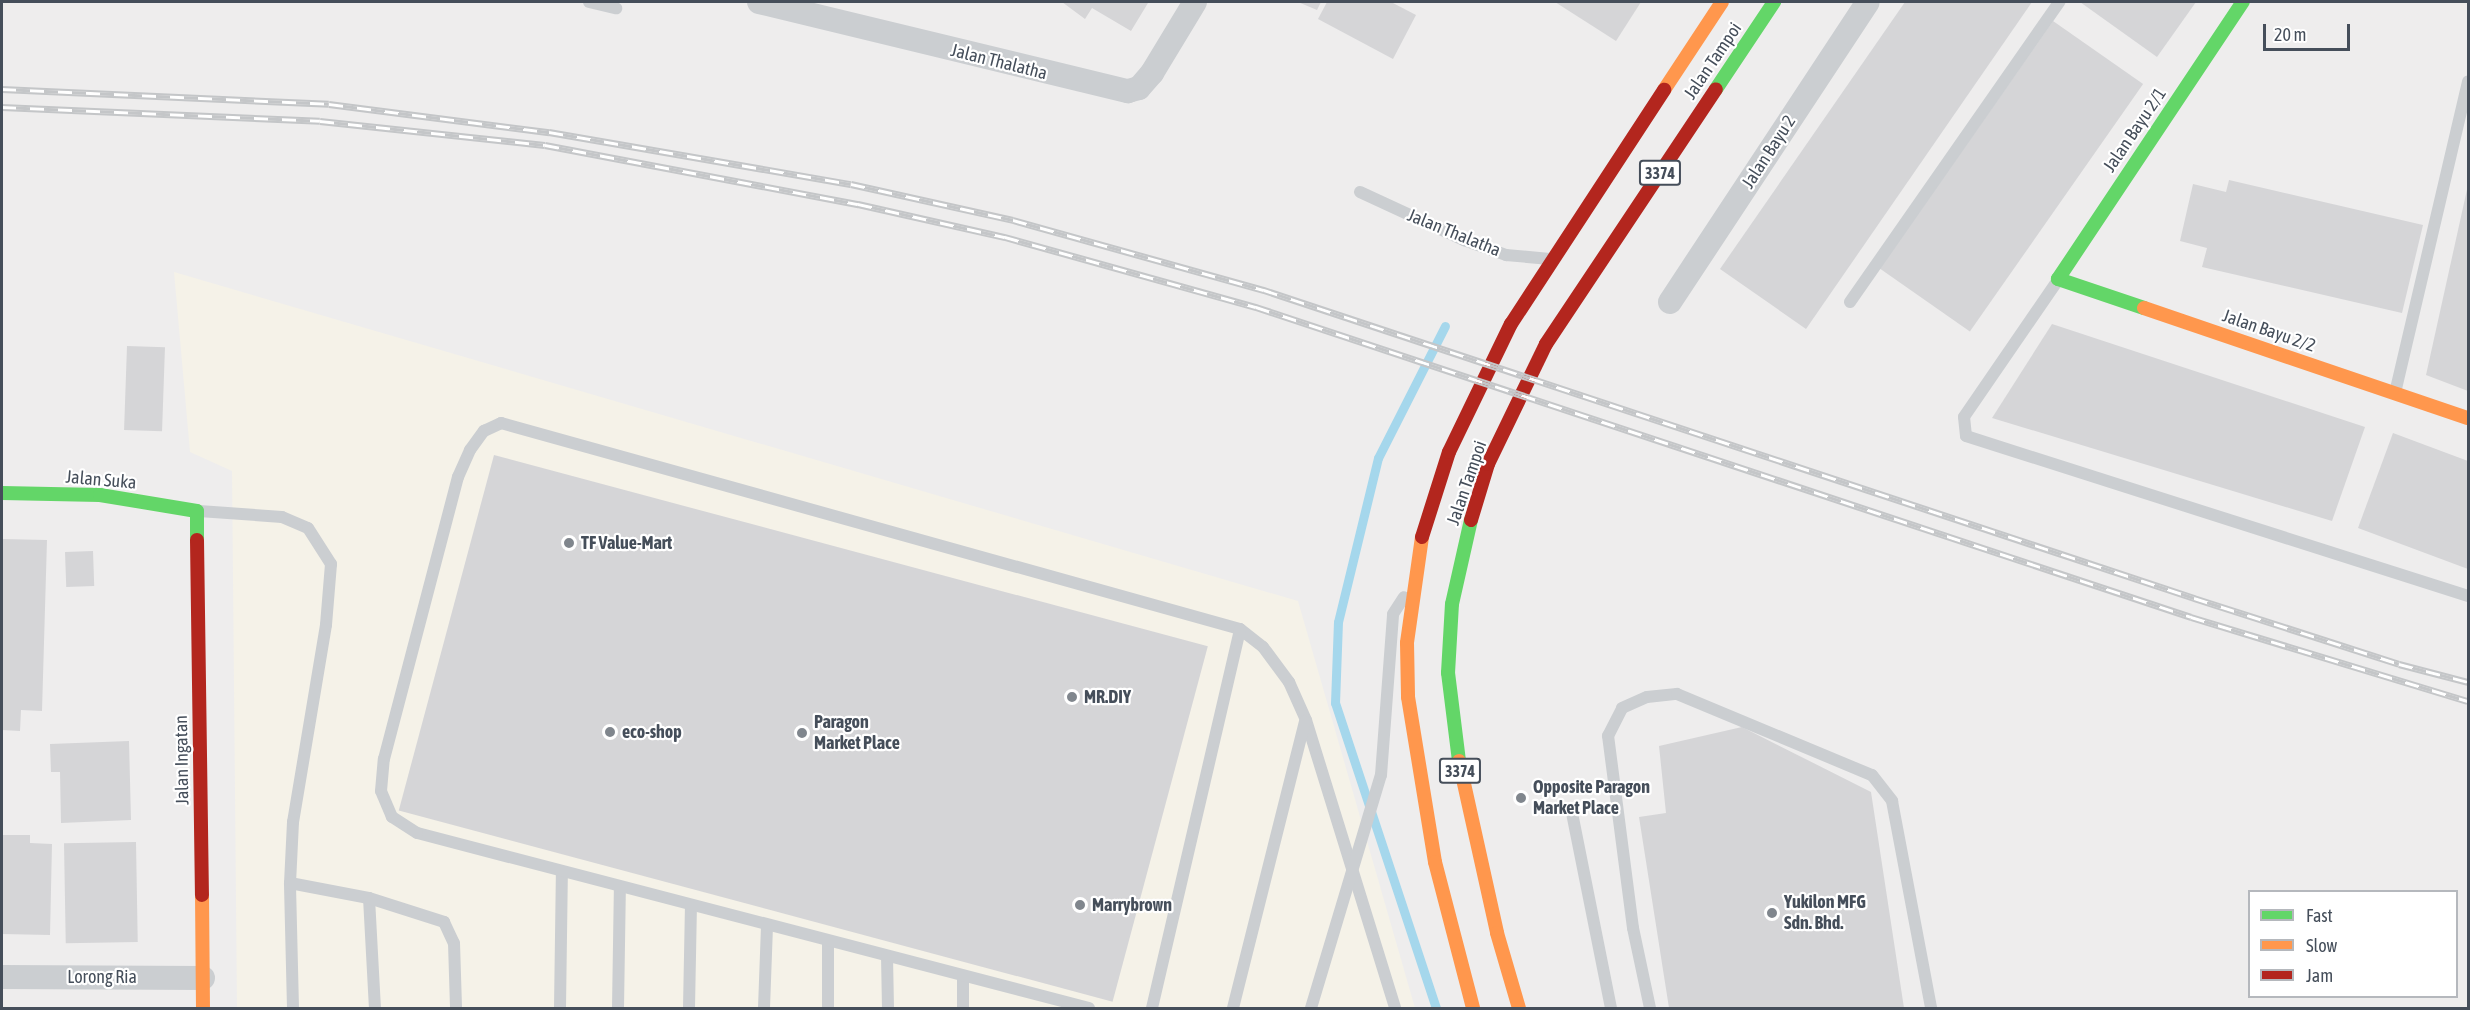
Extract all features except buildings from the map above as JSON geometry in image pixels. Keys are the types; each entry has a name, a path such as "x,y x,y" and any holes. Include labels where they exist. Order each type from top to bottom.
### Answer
{"main road":[{"name":"Jalan Tampoi","path":"1473,1008 1435,862 1408,697 1407,643 1422,539 1449,452 1511,324 1551,259 1722,2"},
{"name":"Jalan Tampoi","path":"1520,1008 1497,933 1461,771 1448,673 1452,604 1469,528 1488,464 1546,344 1774,2"},
{"name":"Jalan Bayu 2/1","path":"2058,279 2243,2"},
{"name":"Jalan Bayu 2/2","path":"2058,279 2469,418"},
{"name":"Jalan Suka","path":"2,493 100,495 197,511"},
{"name":"Jalan Ingatan","path":"197,511 203,1008"}],"street":[{"name":"Jalan Thalatha","path":"759,2 802,8 1128,91 1139,88 1152,73 1195,2"},
{"name":"Jalan Bayu 2","path":"1670,302 1868,2"},
{"name":"Lorong Ria","path":"2,976 203,978"}],"lane":[{"path":"589,2 616,8"},
{"path":"1850,302 2059,2"},
{"path":"2395,393 2469,81"},
{"name":"Jalan Thalatha","path":"1360,192 1464,240 1506,255 1551,259"},
{"path":"2058,279 1964,417 1966,436 2469,596"},
{"path":"1089,1008 1040,1002 963,976 417,833 392,817 381,791 384,759 458,477 470,450 484,431 501,423 1240,629 1263,647 1289,682 1306,720 1395,1008"},
{"path":"197,511 282,517 308,528 331,564 326,626 293,822 290,883 293,1008"},
{"path":"1311,1008 1381,775 1393,614 1417,576"},
{"path":"1152,1008 1240,629"},
{"path":"1650,1008 1633,928 1608,736 1622,708 1647,697 1677,694 1872,775 1892,801 1931,1008"},
{"path":"1233,1008 1306,720"},
{"path":"1572,813 1611,1008"},
{"path":"560,1008 562,872"},
{"path":"290,883 369,898 444,922 454,943 456,1008"},
{"path":"618,1008 620,887"},
{"path":"369,898 375,1008"},
{"path":"689,1008 691,905"},
{"path":"764,1008 768,925"},
{"path":"828,941 828,1008"},
{"path":"887,956 888,1008"},
{"path":"963,976 963,1008"}],"shaded area":[{"path":"174,272 1298,601 1415,1008 237,1008 232,471 190,452"}],"waterway":[{"path":"1436,1008 1335,703 1338,622 1378,458 1445,326"}],"railway":[{"path":"2,89 329,104 549,132 851,184 1013,220 1264,290 2194,598 2399,664 2468,682"},
{"path":"2,107 320,121 545,145 858,204 1005,237 1256,307 2191,617 2468,701"}],"traffic: fast":[{"path":"1716,89 1774,2"},
{"path":"2144,308 2058,279 2243,2"},
{"path":"2,493 100,495 197,511 197,540"},
{"path":"1459,761 1448,673 1452,604 1471,520"}],"traffic: slow":[{"path":"1664,90 1722,2"},
{"path":"2144,308 2468,418"},
{"path":"1422,537 1407,643 1408,697 1435,862 1473,1008"},
{"path":"1459,761 1497,933 1519,1008"},
{"path":"202,895 203,1008"}],"traffic: jam":[{"path":"1471,520 1488,464 1546,344 1716,89"},
{"path":"1422,537 1449,452 1511,324 1664,90"},
{"path":"197,540 202,895"}],"place":[{"name":"TF Value-Mart","path":"569,543"},
{"name":"MR.DIY","path":"1072,697"},
{"name":"eco-shop","path":"610,732"},
{"name":"Paragon Market Place","path":"802,733"},
{"name":"Opposite Paragon Market Place","path":"1521,798"},
{"name":"Marrybrown","path":"1080,905"},
{"name":"Yukilon MFG Sdn. Bhd.","path":"1772,913"}]}
